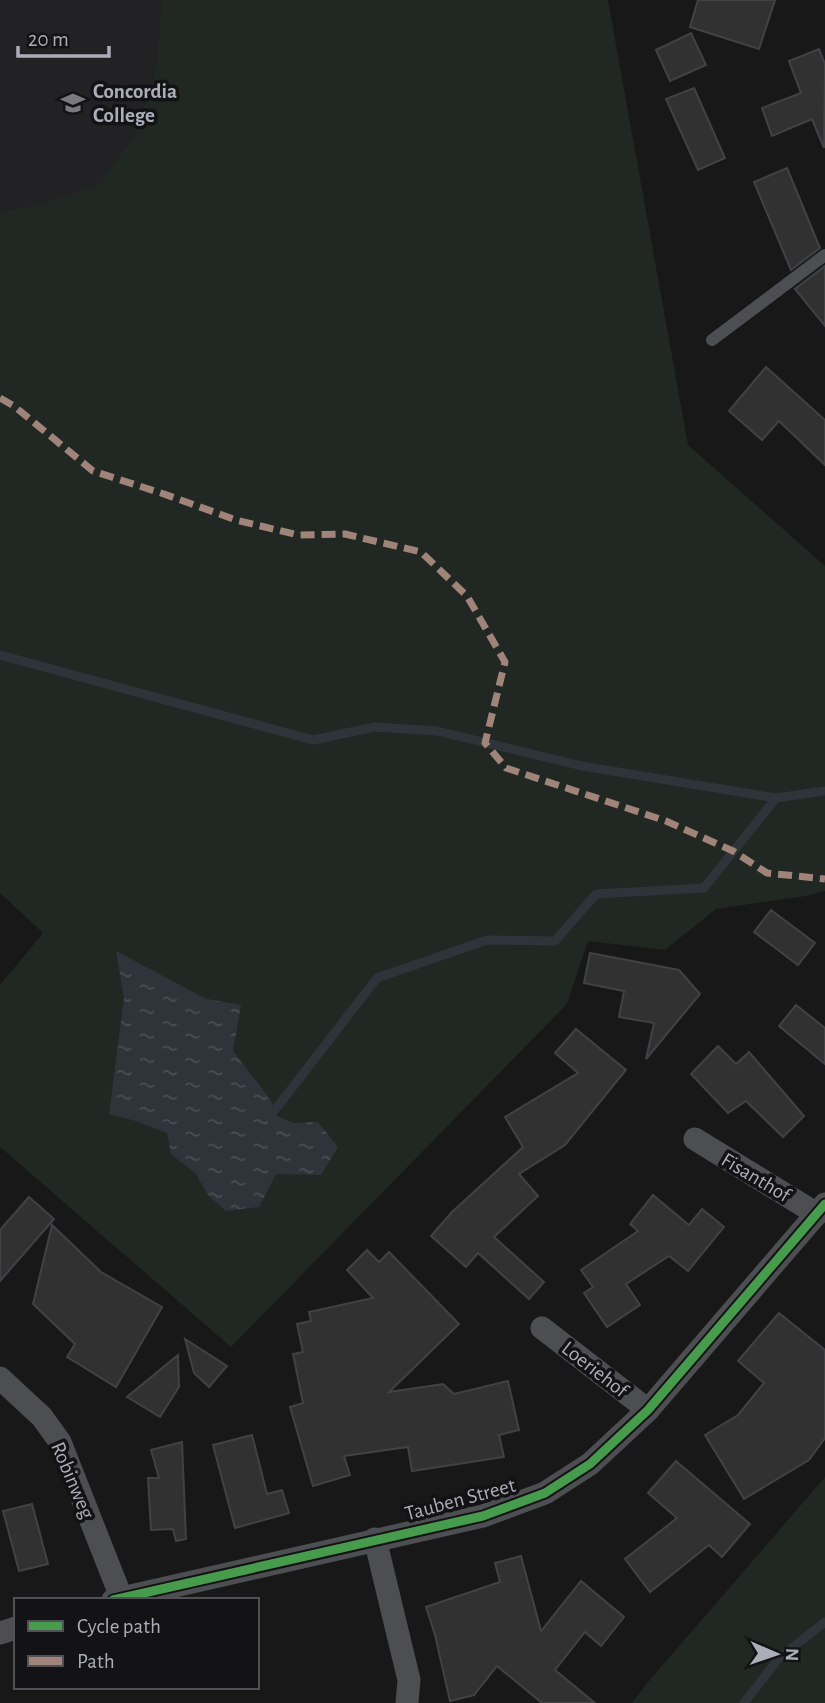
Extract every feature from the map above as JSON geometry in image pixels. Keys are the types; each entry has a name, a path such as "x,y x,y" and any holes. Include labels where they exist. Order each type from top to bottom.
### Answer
{"street":[{"name":"Fisanthof","path":"695,1139 821,1209"},
{"name":"Tauben Street","path":"121,1598 483,1516 545,1493 590,1464 648,1410 821,1209"},
{"name":"Loeriehof","path":"542,1328 648,1410"},
{"name":"Robinweg","path":"0,1378 42,1417 60,1442 117,1598"},
{"path":"375,1539 409,1680 407,1703"}],"lane":[{"path":"712,340 825,255"}],"shaded area":[{"name":"Concordia College","path":"0,0 162,0 155,73 135,134 99,186 39,204 0,211"},
{"path":"162,0 608,0 688,445 825,566 825,891 716,909 665,950 588,941 567,1004 231,1347 0,1147 0,985 43,933 0,893 0,211 39,204 99,185 135,134 155,73"},
{"path":"825,1477 825,1703 632,1703 648,1682"}],"water":[{"path":"116,951 206,999 241,1005 233,1051 270,1099 277,1116 293,1123 318,1122 338,1147 321,1175 276,1174 259,1207 226,1211 207,1194 196,1174 171,1154 167,1133 109,1114 124,998"}],"building":[{"path":"698,0 775,0 759,49 690,27"},
{"path":"691,33 706,65 670,81 656,50"},
{"path":"819,49 825,64 824,148 812,119 772,136 762,108 801,93 789,61"},
{"path":"694,88 725,158 698,170 666,99"},
{"path":"787,168 820,248 791,270 754,182"},
{"path":"825,266 825,326 795,289"},
{"path":"766,367 825,420 825,465 779,421 762,440 729,411"},
{"path":"771,910 815,943 798,965 754,932"},
{"path":"590,953 679,970 700,994 646,1059 654,1023 619,1017 624,991 584,983"},
{"path":"796,1005 825,1028 825,1064 779,1026"},
{"path":"576,1029 626,1070 565,1145 519,1174 538,1196 494,1237 544,1282 529,1299 478,1253 466,1267 431,1236 452,1212 523,1147 505,1117 578,1073 555,1053"},
{"path":"718,1046 736,1064 749,1052 804,1116 783,1137 746,1101 728,1113 691,1074"},
{"path":"653,1195 689,1225 702,1209 724,1227 688,1271 669,1256 626,1284 640,1305 607,1327 584,1293 593,1287 581,1270 638,1231 630,1224"},
{"path":"29,1197 54,1219 0,1281 0,1230"},
{"path":"52,1225 101,1272 162,1307 116,1387 67,1357 75,1344 33,1304"},
{"path":"367,1250 379,1262 389,1252 459,1324 389,1392 443,1384 454,1394 508,1381 519,1430 499,1435 504,1457 412,1471 408,1447 344,1456 350,1475 313,1486 290,1407 303,1403 293,1354 303,1352 297,1324 311,1321 309,1312 373,1298 347,1270"},
{"path":"779,1313 825,1350 825,1438 809,1460 744,1499 705,1435 738,1415 764,1383 738,1361"},
{"path":"185,1339 227,1366 209,1387 194,1373"},
{"path":"178,1355 179,1387 160,1417 127,1397"},
{"path":"252,1435 267,1494 282,1490 289,1513 235,1528 213,1445"},
{"path":"182,1442 186,1539 176,1541 173,1529 151,1530 148,1478 159,1478 151,1450"},
{"path":"676,1461 750,1524 722,1557 709,1545 650,1592 625,1559 677,1518 648,1493"},
{"path":"32,1504 48,1564 19,1571 3,1511"},
{"path":"521,1556 541,1631 581,1581 624,1617 601,1646 585,1632 555,1670 595,1703 542,1703 497,1666 474,1695 450,1701 426,1607 500,1582 495,1563"}],"waterway":[{"path":"0,655 313,740 375,727 437,731 582,766 776,798 825,791"},
{"path":"275,1110 377,978 487,940 555,941 596,894 704,888 776,798"},
{"path":"744,1703 779,1658 825,1622"}],"marked path":[{"path":"0,398 14,406 93,471 236,520 298,535 345,534 421,552 467,596 505,662 485,743 506,768 666,821 733,851 767,873 825,879"}],"cycle path":[{"path":"122,1598 483,1516 545,1493 590,1464 648,1410 825,1204"}],"place":[{"name":"Concordia College","path":"73,103"}]}
